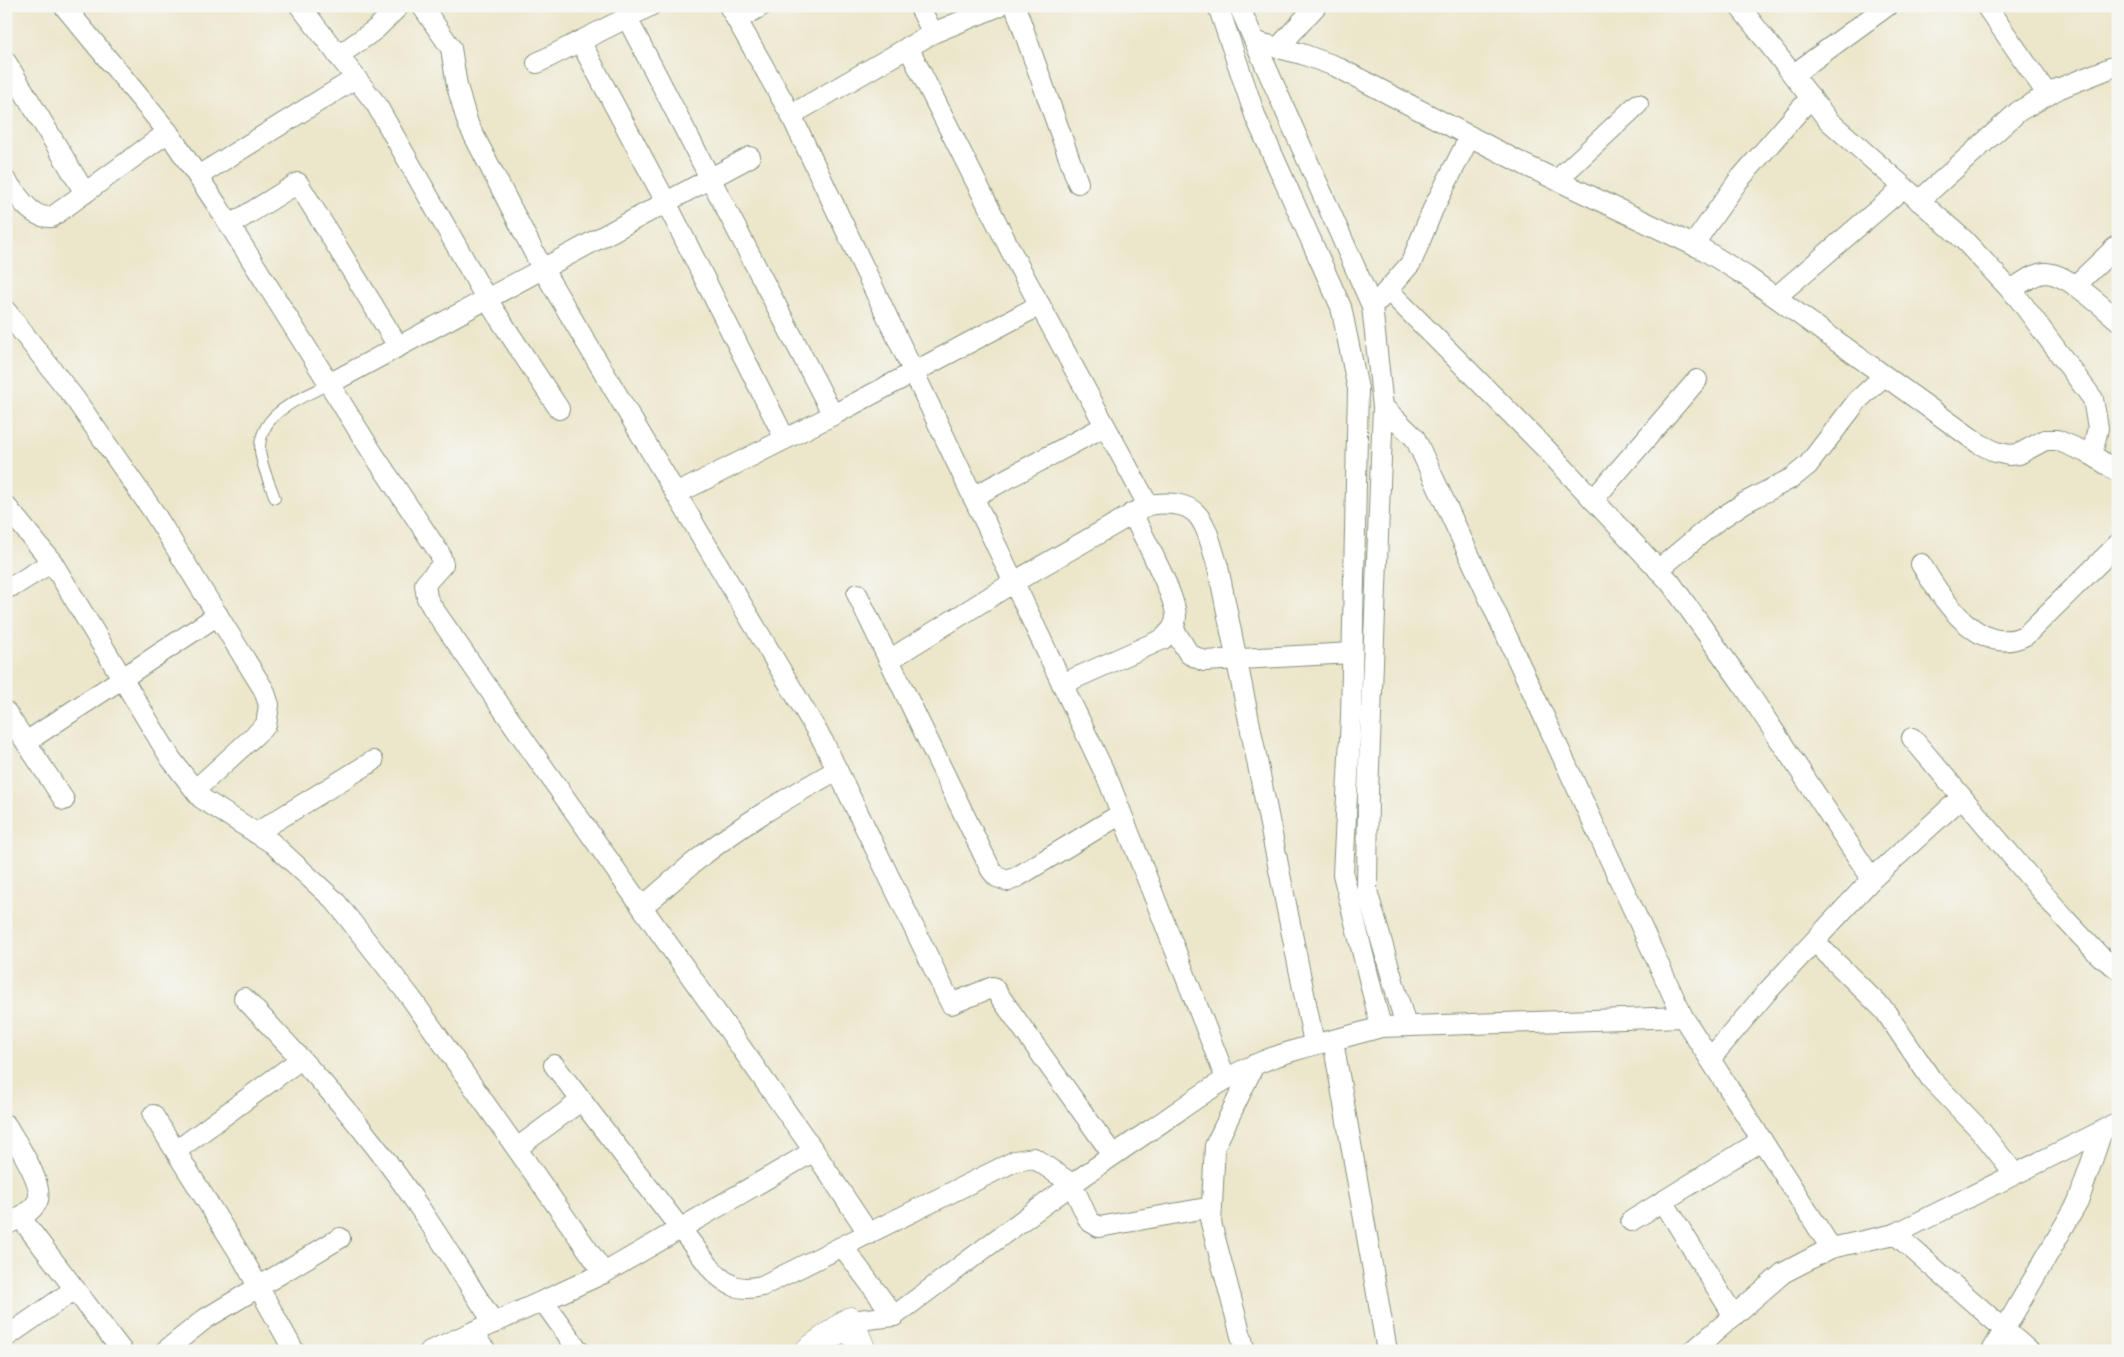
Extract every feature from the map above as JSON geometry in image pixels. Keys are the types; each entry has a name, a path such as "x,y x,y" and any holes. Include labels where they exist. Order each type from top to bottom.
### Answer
{"main road":[{"path":"809,1351 850,1321 862,1351"}],"street":[{"path":"64,6 168,132 444,560 443,564 425,584 427,598 529,748 814,1151 869,1234"},
{"path":"300,6 376,104 486,298 559,410"},
{"path":"338,56 376,29 399,6"},
{"path":"422,6 451,48 457,86 468,124 542,268 819,734 951,1004 992,987 1113,1156"},
{"path":"537,63 650,6"},
{"path":"761,6 733,13 791,116 1109,782 1226,1079"},
{"path":"919,6 933,32"},
{"path":"791,116 933,32 999,6"},
{"path":"1015,6 1078,183"},
{"path":"1218,6 1256,118 1341,307 1358,389 1352,653 1343,874 1381,1027"},
{"path":"1239,6 1372,306 1383,407 1368,792 1367,891 1406,1026"},
{"path":"1278,48 1316,6"},
{"path":"1794,74 1887,6"},
{"path":"1986,6 2048,95"},
{"path":"1741,7 1829,121 1964,240 2011,290 2093,398 2098,428 2092,455"},
{"path":"627,18 833,415"},
{"path":"580,42 666,202 785,439"},
{"path":"1256,42 1335,66 1556,180 1693,245 1746,276 1932,412 1978,443 1996,452 2019,454 2045,440 2057,440 2092,455 2118,472"},
{"path":"908,47 1105,426 1140,509 1172,599 1176,617 1173,628 1163,639 1062,684"},
{"path":"6,62 85,194"},
{"path":"1919,201 2018,111 2048,95 2118,66"},
{"path":"198,176 356,78"},
{"path":"1693,245 1738,182 1811,97"},
{"path":"1556,180 1638,104"},
{"path":"6,180 29,209 45,217 60,212 168,132"},
{"path":"1372,306 1411,263 1433,209 1470,136"},
{"path":"329,384 750,157"},
{"path":"230,226 298,183 398,346"},
{"path":"1776,297 1903,188"},
{"path":"2075,286 2118,245"},
{"path":"2011,290 2035,275 2046,273 2058,276 2075,286 2118,320"},
{"path":"1388,290 1593,500 1670,582 1744,686 1872,879"},
{"path":"676,494 833,415 1040,304"},
{"path":"6,311 75,399 142,494 264,690 269,705 266,725 195,790"},
{"path":"1658,570 1714,523 1744,503 1792,478 1808,466 1858,400 1884,376"},
{"path":"1593,500 1697,380"},
{"path":"1383,407 1415,438 1683,1017 1832,1248"},
{"path":"973,497 1105,426"},
{"path":"889,660 1014,582 1140,509 1168,502 1187,506 1198,516 1206,528 1218,567 1237,660 1324,1042 1387,1351"},
{"path":"6,506 52,562 171,759 195,790 202,798 272,843 335,902 411,998 604,1273"},
{"path":"1921,564 1949,606 1967,624 1991,639 2015,641 2026,635 2118,544"},
{"path":"6,588 15,585 52,562"},
{"path":"857,594 996,877 1008,881 1016,877 1121,814"},
{"path":"26,742 218,615"},
{"path":"1173,628 1189,654 1204,661 1352,653"},
{"path":"6,712 64,800"},
{"path":"1912,738 2065,919 2100,956 2118,969"},
{"path":"256,833 373,761"},
{"path":"642,907 692,864 737,830 784,800 837,770"},
{"path":"1710,1059 1766,993 1872,879 1962,797"},
{"path":"1815,942 1885,1011 1931,1079 1980,1130 2015,1174"},
{"path":"244,998 346,1110 410,1193 494,1323"},
{"path":"850,1321 894,1316 1072,1184 1226,1079 1254,1065 1324,1042 1381,1027 1683,1017"},
{"path":"176,1151 300,1059"},
{"path":"554,1064 713,1272 735,1289 749,1289 762,1286 1015,1161 1034,1158 1072,1184 1089,1221 1099,1227 1212,1207"},
{"path":"1245,1351 1211,1223 1215,1146 1254,1065"},
{"path":"518,1148 582,1100"},
{"path":"153,1115 258,1286 294,1351"},
{"path":"6,1124 34,1176 39,1190 38,1200 32,1208 13,1221 75,1289 122,1351"},
{"path":"1693,1351 1783,1273 1832,1248 1896,1234 2110,1127"},
{"path":"1992,1351 2003,1328 2078,1202 2110,1127"},
{"path":"1631,1221 1762,1140"},
{"path":"430,1351 604,1273 814,1151"},
{"path":"1663,1202 1734,1316"},
{"path":"1896,1234 2029,1351"},
{"path":"165,1351 205,1319 340,1238"},
{"path":"843,1247 894,1316"},
{"path":"6,1337 75,1289"},
{"path":"544,1301 579,1351"},
{"path":"471,1333 486,1351"}],"lane":[{"path":"275,498 260,451 262,434 266,424 290,405 329,384"}]}
